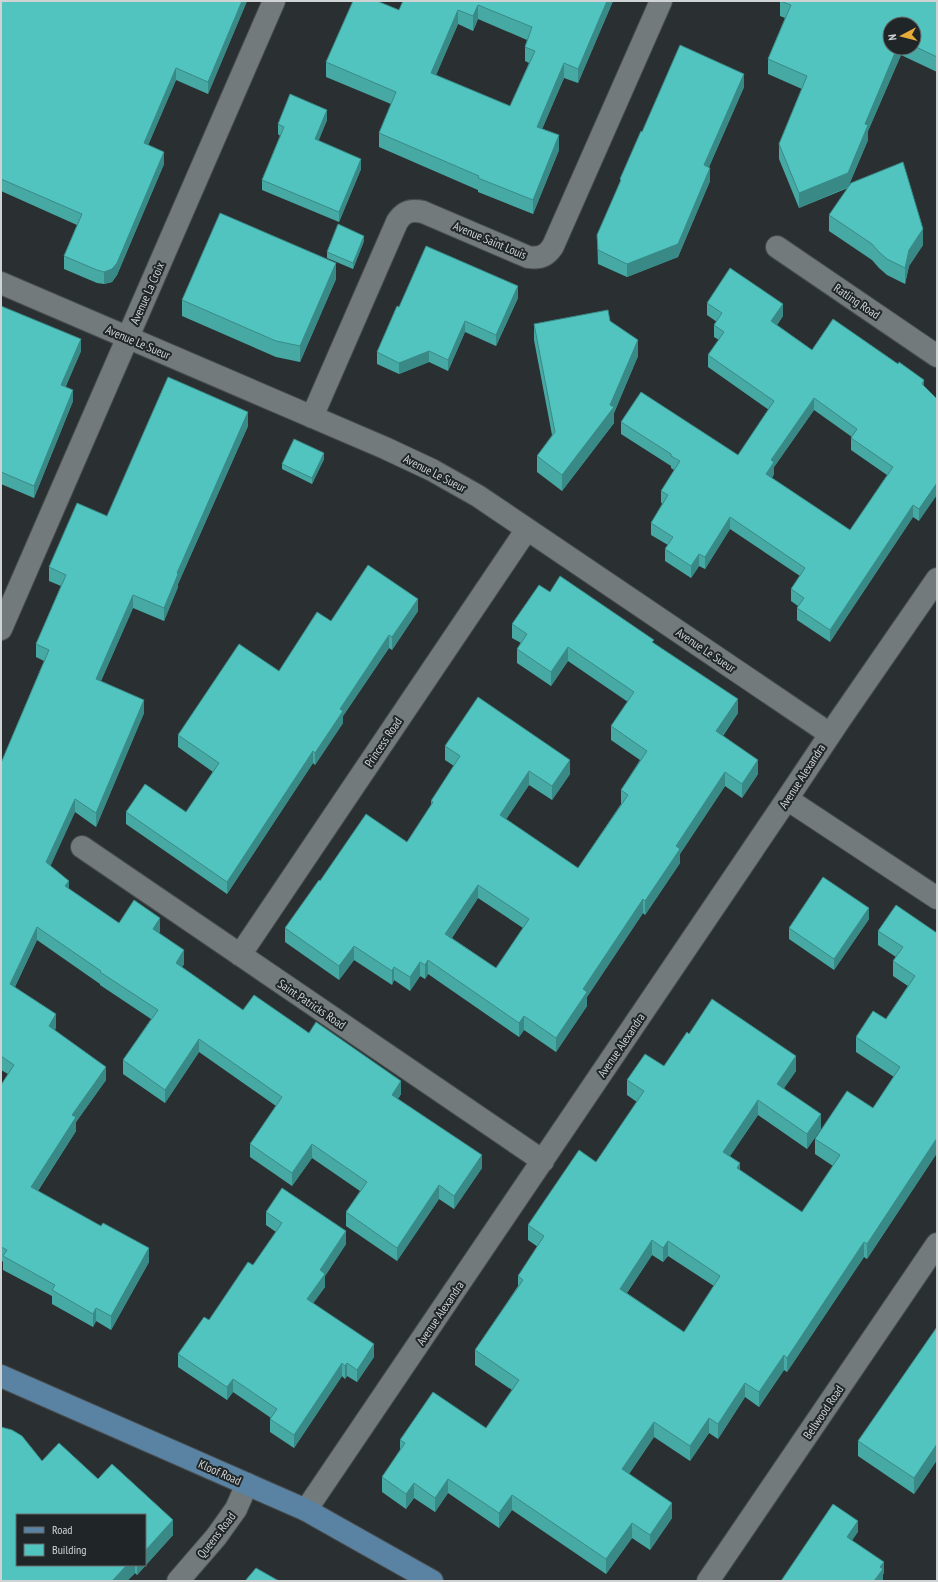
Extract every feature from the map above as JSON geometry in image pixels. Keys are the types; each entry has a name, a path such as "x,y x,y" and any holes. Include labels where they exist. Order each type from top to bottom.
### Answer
{"main road":[{"name":"Kloof Road","path":"3,1379 306,1510 432,1581"}],"street":[{"name":"Avenue La Croix","path":"1,629 274,1"},
{"name":"Avenue Saint Louis","path":"312,417 397,222 401,216 415,210 423,212 528,257 542,257 549,253 660,1"},
{"name":"Ratling Road","path":"777,247 937,356"},
{"name":"Avenue Le Sueur","path":"1,283 432,470 478,496 830,734"},
{"name":"Princess Road","path":"240,955 527,529"},
{"name":"Avenue Alexandra","path":"306,1510 788,799 830,734 937,579"},
{"path":"788,799 937,898"},
{"name":"Saint Patricks Road","path":"82,847 543,1161"},
{"name":"Bellwood Road","path":"708,1581 937,1244"},
{"name":"Queens Road","path":"178,1581 216,1536 232,1514 247,1484"}],"building":[{"path":"1,1 242,1 208,82 176,68 144,143 164,152 117,263 112,269 104,272 64,256 82,214 1,179"},
{"path":"353,1 377,1 399,10 403,1 607,1 578,69 564,63 537,127 559,135 533,200 478,178 479,176 379,133 396,92 326,62","holes":["478,5 532,27 525,47 535,51 510,106 431,73 458,10 473,16"]},
{"path":"780,1 937,1 937,57 922,50 922,16 882,16 882,56 894,56 865,124 868,125 848,173 799,193 779,144 807,76 768,59 791,5"},
{"path":"680,45 744,74 704,165 710,168 678,244 627,264 598,250 597,235 621,180 620,179"},
{"path":"290,94 327,110 315,139 361,159 339,212 262,180 284,127 278,124"},
{"path":"903,162 923,229 909,250 905,268 887,259 872,244 829,215 851,183"},
{"path":"220,213 336,263 300,346 276,341 182,300"},
{"path":"338,224 364,236 353,263 327,252"},
{"path":"426,246 518,286 496,335 465,321 448,360 429,351 399,363 377,352"},
{"path":"730,268 783,304 771,321 812,350 833,319 924,380 922,384 937,399 937,483 919,509 913,505 830,630 797,608 804,598 791,589 805,568 730,517 705,557 699,554 691,566 665,549 673,537 651,523 668,495 661,491 680,461 621,422 641,392 738,455 774,401 708,355 724,332 714,325 722,313 707,303","holes":["814,398 857,429 851,438 893,467 850,530 766,474 774,462 771,460"]},
{"path":"1,306 81,339 61,385 73,390 34,486 1,472"},
{"path":"608,310 610,321 638,340 610,405 614,407 562,475 537,456 555,432 534,324"},
{"path":"168,377 248,412 177,573 178,574 164,608 133,595 96,679 144,700 96,813 75,799 46,862 69,881 65,886 119,923 134,900 160,918 153,929 184,950 176,963 243,1010 254,995 309,1033 316,1022 401,1081 392,1095 482,1155 454,1196 439,1185 397,1248 346,1212 367,1182 312,1144 292,1173 250,1144 282,1097 199,1039 165,1090 123,1060 158,1010 100,972 101,971 37,927 10,984 56,1014 49,1026 106,1067 72,1115 76,1117 31,1187 101,1226 103,1223 149,1248 111,1316 96,1308 93,1314 52,1290 55,1285 3,1256 7,1250 1,1247 1,1085 14,1065 1,1056 1,763 49,650 36,644 66,575 49,567 77,503 107,516"},
{"path":"294,439 324,453 312,478 282,464"},
{"path":"368,565 418,599 392,637 389,635 340,709 343,711 315,753 313,751 227,882 126,812 145,784 186,812 219,763 178,735 239,644 279,671 317,612 331,621"},
{"path":"560,576 654,640 652,642 738,699 716,731 758,760 742,784 725,772 676,846 680,849 645,901 643,899 583,989 587,992 556,1038 524,1016 519,1023 428,960 425,965 420,962 410,977 394,967 392,971 354,946 339,966 285,928 319,880 320,881 366,814 407,842 460,756 445,746 478,697 570,760 552,786 529,771 500,815 578,868 628,795 621,790 647,751 611,726 634,692 568,647 551,672 517,649 527,634 512,624 539,585 550,592","holes":["478,885 529,919 496,968 445,934"]},
{"path":"823,877 869,908 834,959 789,928"},
{"path":"896,905 937,933 937,1138 867,1244 864,1242 787,1358 784,1355 759,1392 745,1383 718,1424 709,1418 690,1446 654,1422 622,1469 672,1503 650,1535 632,1523 606,1559 512,1495 499,1513 448,1479 435,1498 414,1483 406,1494 382,1477 405,1443 400,1440 433,1392 486,1428 519,1380 475,1350 523,1280 518,1276 544,1236 528,1225 579,1150 596,1162 644,1091 627,1080 645,1054 664,1066 687,1032 689,1034 712,999 796,1056 777,1084 821,1114 807,1134 758,1100 723,1152 740,1163 737,1168 802,1212 840,1155 815,1139 847,1091 873,1108 900,1067 856,1037 873,1011 886,1019 915,976 893,961 903,947 878,931","holes":["652,1240 663,1248 668,1241 720,1276 684,1332 620,1289"]},
{"path":"282,1188 346,1231 320,1270 325,1274 307,1299 374,1344 357,1370 347,1363 345,1366 342,1363 294,1435 270,1419 277,1409 233,1379 227,1387 178,1354 204,1317 209,1320 248,1262 253,1265 282,1223 266,1212"},
{"path":"937,1327 937,1444 914,1478 858,1441"},
{"path":"1,1427 12,1430 22,1436 42,1461 59,1443 98,1479 112,1464 173,1520 146,1550 146,1514 16,1514 16,1566 126,1566 112,1581 1,1581"},
{"path":"833,1504 858,1521 847,1537 884,1562 880,1567 883,1569 874,1581 781,1581"},
{"path":"256,1568 279,1581 245,1581"}]}
